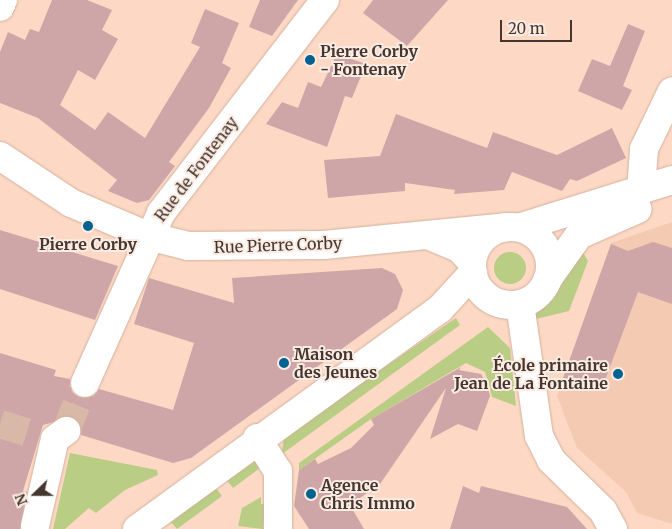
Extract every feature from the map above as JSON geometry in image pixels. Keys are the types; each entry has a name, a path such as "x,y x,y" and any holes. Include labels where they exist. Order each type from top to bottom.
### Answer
{"street":[{"path":"0,7 3,0"},
{"name":"Rue de Fontenay","path":"85,383 148,236 161,213 325,0"},
{"path":"641,191 644,150 672,91"},
{"name":"Rue Pierre Corby","path":"0,156 71,203 148,236 231,249 514,227"},
{"path":"137,529 257,438 440,309 472,268 483,238 672,180"},
{"path":"440,309 530,300 546,282 579,235 672,197"},
{"path":"514,227 543,243 550,269 546,282"},
{"name":"Rue Pierre Corby","path":"428,235 459,248 472,268"},
{"path":"472,268 477,286 507,302 540,436 551,460 603,511 613,529"},
{"path":"34,526 54,435"},
{"path":"257,438 278,471 278,529"}],"shaded area":[{"name":"École primaire Jean de La Fontaine","path":"672,222 672,524 637,513 626,492 577,448 557,396 611,243"}],"green space":[{"path":"581,249 588,261 569,311 528,321 529,316 549,303"},
{"path":"510,252 516,253 521,257 525,262 525,274 521,279 516,283 510,284 504,283 499,279 495,274 494,268 495,262 499,257 504,253"},
{"path":"456,318 460,325 282,454 284,436"},
{"path":"488,327 510,348 516,406 492,397 485,372 466,363 371,419 299,470 299,463"},
{"path":"70,453 157,470 158,475 125,490 96,513 89,508 65,529 53,529"},
{"path":"254,460 264,465 233,488 226,479"},
{"path":"216,488 222,496 177,529 171,522"},
{"path":"261,497 261,504 265,504 263,529 238,526 242,508"}],"building":[{"path":"52,0 87,0 112,10 102,30 118,39 95,80 78,70 60,105 95,130 108,112 145,138 200,47 191,43 205,9 239,23 222,63 231,68 209,108 169,162 175,166 149,200 137,203 108,191 117,180 38,118 0,103 0,52 8,32 25,40 30,29 39,32"},
{"path":"260,0 298,0 272,36 249,27"},
{"path":"373,0 448,0 407,46 363,13"},
{"path":"628,24 645,31 623,86 632,90 622,110 578,91 592,59 610,66"},
{"path":"337,54 366,64 352,98 345,96 327,147 266,124 282,102 298,108 308,82 321,87"},
{"path":"396,114 487,148 493,132 557,155 612,128 626,158 577,181 570,179 562,191 512,172 504,190 454,194 455,190 405,183 405,191 328,198 324,160 380,156"},
{"path":"0,230 118,266 95,320 0,289"},
{"path":"653,242 672,248 672,304 638,292 601,391 563,378 611,244 628,251"},
{"path":"382,268 395,274 403,290 397,309 191,458 173,463 81,435 79,422 72,417 43,425 23,491 27,492 20,529 0,529 0,353 56,370 54,376 70,379 72,392 79,397 94,396 99,389 173,410 194,343 134,324 149,278 234,303 232,278"},
{"path":"461,367 459,370 481,374 487,384 490,396 477,431 458,424 430,439 446,388 380,484 350,505 364,529 309,529 294,506 299,470 315,459 318,464 351,448 374,425 371,419"},
{"path":"463,486 479,493 481,486 567,507 587,529 450,529"}],"tunnel":[{"path":"66,431 85,383"},
{"path":"0,424 39,436"}],"place":[{"name":"Pierre Corby - Fontenay","path":"310,60"},
{"name":"Pierre Corby","path":"88,226"},
{"name":"Maison des Jeunes","path":"284,363"},
{"name":"École primaire Jean de La Fontaine","path":"618,374"},
{"name":"Agence Chris Immo","path":"311,494"}]}
